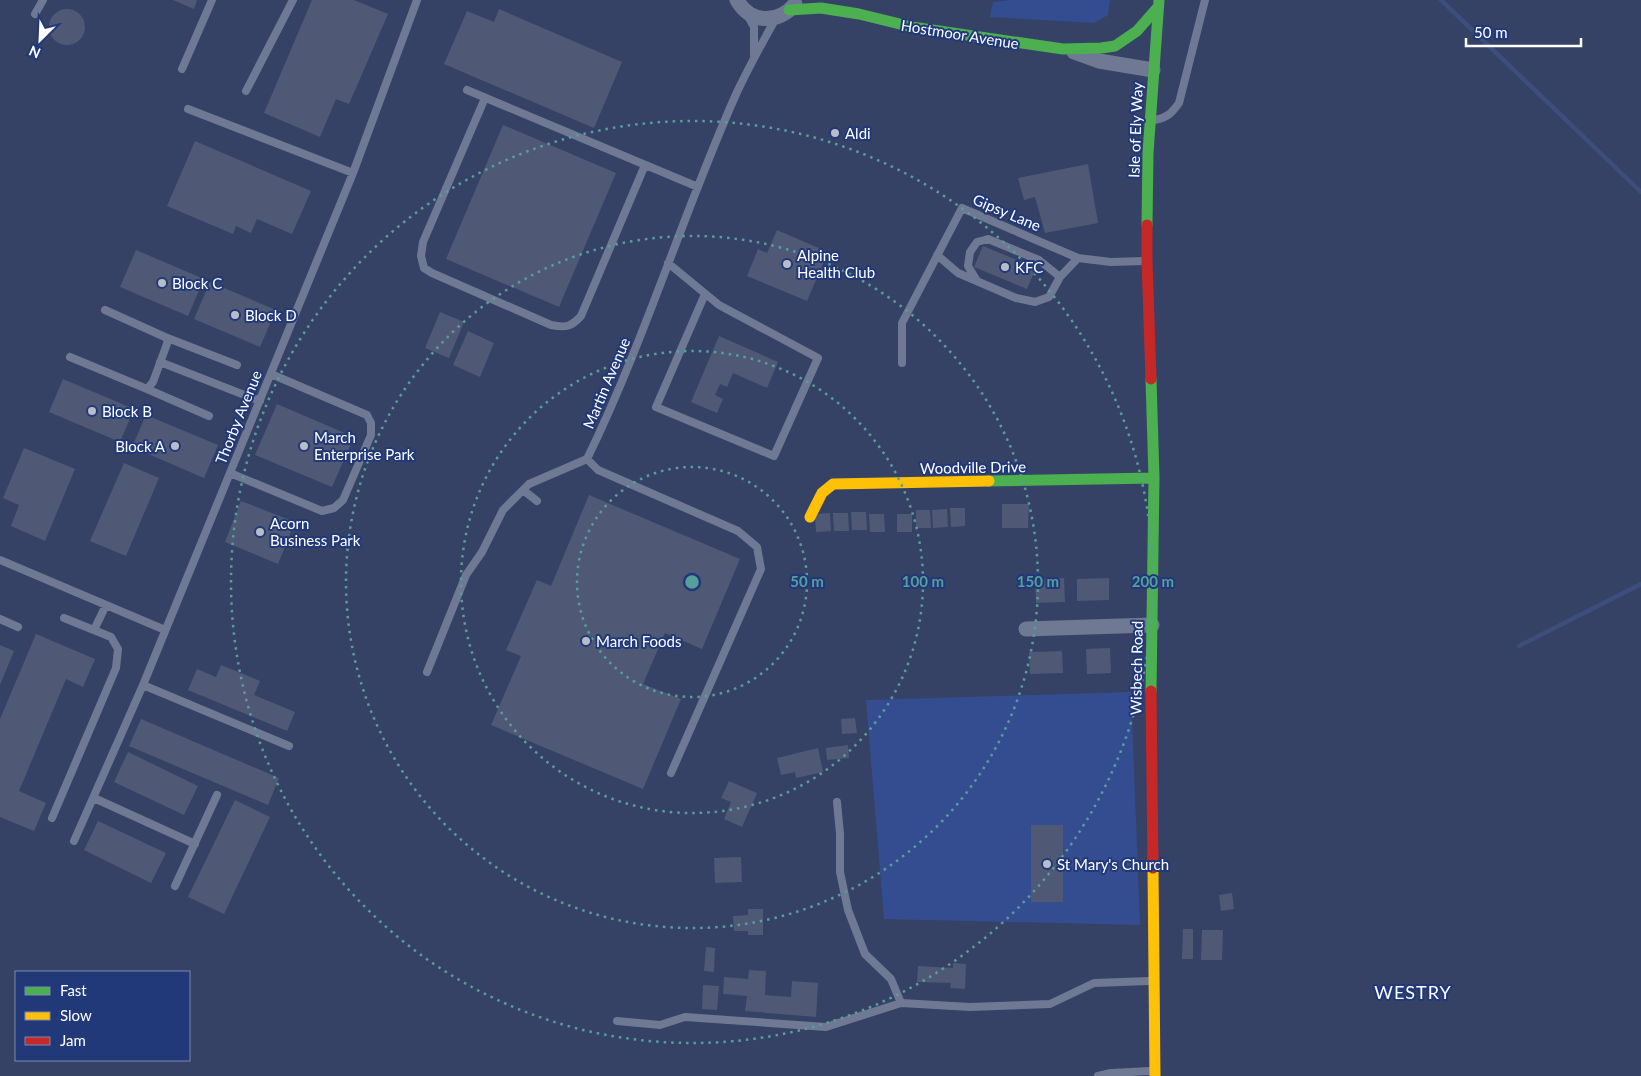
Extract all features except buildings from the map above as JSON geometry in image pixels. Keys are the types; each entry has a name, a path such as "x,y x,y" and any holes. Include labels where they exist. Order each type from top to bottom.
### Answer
{"main road":[{"name":"Hostmoor Avenue","path":"793,5 859,14 912,28 1063,49 1115,46 1137,31 1158,4"},
{"name":"Isle of Ely Way","path":"1147,261 1150,120 1158,4"},
{"name":"Wisbech Road","path":"1147,261 1154,478 1150,721 1155,1073"},
{"name":"Woodville Drive","path":"810,517 822,493 833,484 1154,478"}],"street":[{"name":"Hostmoor Avenue","path":"838,0 859,14"},
{"path":"738,4 760,18 776,18 793,5"},
{"name":"Hostmoor Avenue","path":"1063,49 1099,61 1153,70"},
{"path":"1026,629 1152,625"}],"lane":[{"path":"35,14 43,0"},
{"path":"182,70 212,0"},
{"path":"246,91 293,0"},
{"name":"Thorby Avenue","path":"74,841 143,686 353,173 417,0"},
{"path":"1150,120 1163,119 1172,113 1179,103 1205,0"},
{"name":"Martin Avenue","path":"738,4 754,27 754,58"},
{"name":"Martin Avenue","path":"587,459 611,410 698,187 738,92 776,18"},
{"path":"467,90 698,187"},
{"path":"485,98 423,242 421,256 424,268 432,274 551,325 562,327 573,325 581,316 645,165"},
{"path":"188,109 353,173"},
{"name":"Gipsy Lane","path":"902,363 902,323 962,208 1078,258 1111,262 1147,261"},
{"path":"977,282 968,266 970,252 977,242 988,239 1039,260 1060,277"},
{"path":"937,255 958,273 1016,298 1035,302 1049,297 1060,277 1078,258"},
{"path":"668,263 719,305 818,358 774,456 656,407 705,294"},
{"path":"105,310 165,337 237,365"},
{"path":"147,389 153,382 168,342 165,337"},
{"path":"70,357 209,416"},
{"path":"160,362 260,401"},
{"path":"230,473 322,512 334,508 343,500 371,435 371,424 367,414 271,374"},
{"path":"427,672 466,575 482,552 503,510 529,484 587,459 598,470 738,531 757,547 761,569 672,773"},
{"path":"523,490 538,501"},
{"path":"0,560 165,630"},
{"path":"94,630 106,605"},
{"path":"52,818 116,668 118,649 110,636 64,618"},
{"path":"0,619 18,627"},
{"path":"143,686 289,746"},
{"path":"175,886 217,795"},
{"path":"94,798 195,844"},
{"path":"837,802 840,834 840,872 848,910 865,954 891,979 901,1003"},
{"path":"617,1021 660,1025 685,1017 826,1027 901,1003 970,1008 1050,1004 1094,983 1153,980"},
{"path":"1098,1076 1111,1073 1155,1073"}],"shaded area":[{"path":"1011,0 1110,0 1108,15 1094,23 990,17 993,2"},
{"path":"1131,692 1140,925 884,919 866,700"}],"waterway":[{"path":"1441,0 1641,192"},
{"path":"1519,646 1641,584"}],"traffic: fast":[{"path":"1147,225 1148,153 1159,0"},
{"path":"789,10 821,8 859,14 912,27 1063,49 1115,46 1137,31 1158,7"},
{"path":"1151,379 1154,478 1151,691"},
{"path":"989,481 1154,478"}],"traffic: slow":[{"path":"810,517 822,493 833,484 989,481"},
{"path":"1153,868 1155,1076"}],"traffic: jam":[{"path":"1147,225 1151,379"},
{"path":"1151,691 1153,868"}],"place":[{"name":"Aldi","path":"835,133"},
{"name":"Alpine Health Club","path":"787,264"},
{"name":"KFC","path":"1005,267"},
{"name":"Block C","path":"162,283"},
{"name":"Block D","path":"235,315"},
{"name":"Block B","path":"92,411"},
{"name":"Block A","path":"175,446"},
{"name":"March Enterprise Park","path":"304,446"},
{"name":"Acorn Business Park","path":"260,532"},
{"name":"March Foods","path":"586,641"},
{"name":"St Mary's Church","path":"1047,864"}],"district":[{"name":"WESTRY","path":"1413,992"}]}
